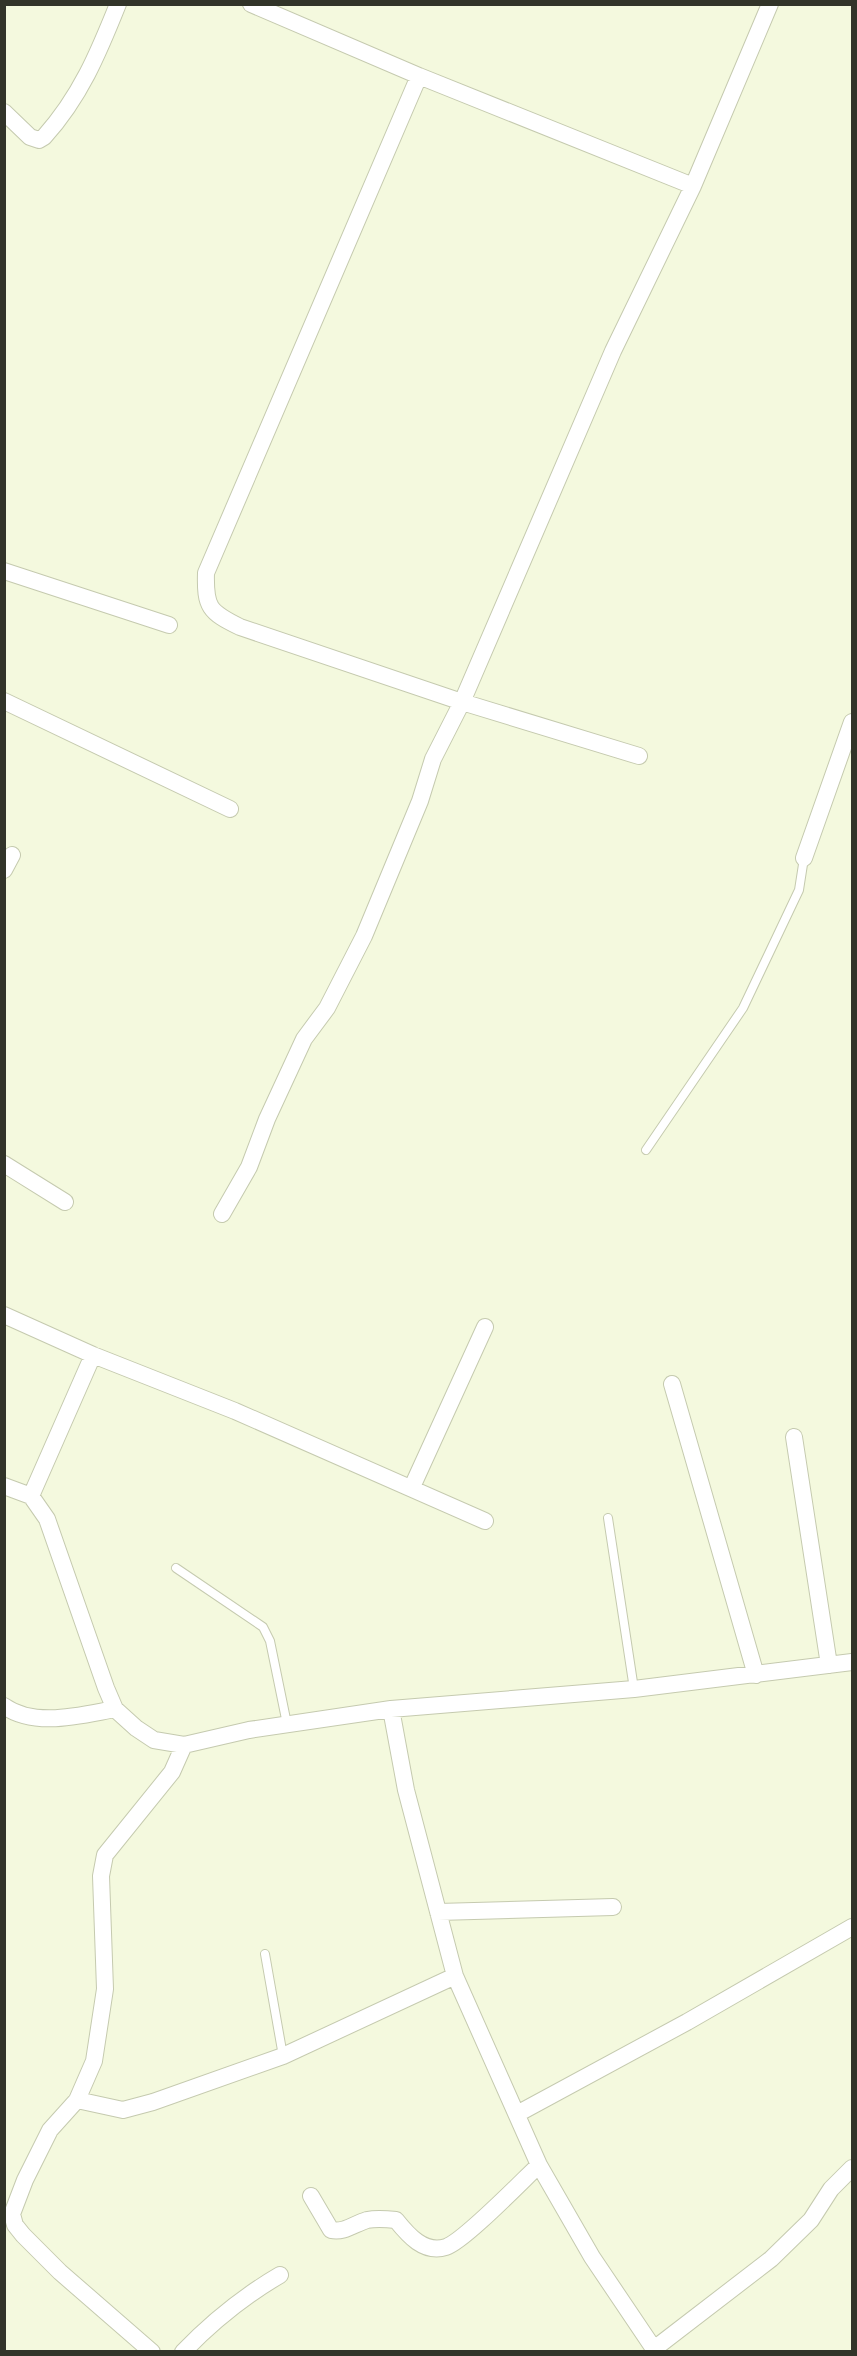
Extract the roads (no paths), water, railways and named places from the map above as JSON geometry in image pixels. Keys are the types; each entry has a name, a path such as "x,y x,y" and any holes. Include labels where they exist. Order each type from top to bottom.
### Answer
{"street":[{"path":"4,112 30,137 39,140 44,137 73,101 96,60 118,4"},
{"path":"251,4 419,76 693,186"},
{"path":"222,1214 249,1167 267,1119 304,1039 327,1008 364,936 420,801 433,759 462,702 613,351 693,186 770,4"},
{"path":"419,76 206,573 205,599 216,615 240,627 462,702 639,756"},
{"path":"4,571 169,625"},
{"path":"4,701 230,809"},
{"path":"804,858 852,722"},
{"path":"4,1164 64,1202"},
{"path":"4,1315 93,1355 235,1411 484,1521"},
{"path":"412,1488 484,1327"},
{"path":"31,1496 93,1355"},
{"path":"672,1384 756,1675"},
{"path":"794,1437 830,1665"},
{"path":"4,1486 31,1496 47,1519 115,1709 136,1728 154,1740 184,1745 287,1724 391,1709 634,1689 852,1662"},
{"path":"4,1706 11,1711 35,1717 60,1718 115,1709"},
{"path":"391,1709 406,1790 455,1976 539,2165 592,2257 655,2350 771,2259 811,2220 831,2189 852,2168"},
{"path":"152,2352 60,2272 15,2225 12,2214 25,2180 50,2130 77,2100 94,2061 102,2021 105,1989 101,1876 105,1855 171,1772 184,1745"},
{"path":"438,1912 612,1907"},
{"path":"517,2114 687,2022 852,1927"},
{"path":"77,2100 123,2110 153,2103 283,2055 455,1976"},
{"path":"311,2196 331,2230 339,2231 368,2220 390,2219 396,2220 409,2236 424,2246 445,2247 468,2230 539,2165"},
{"path":"183,2352 220,2317 253,2291 280,2275"}],"lane":[{"path":"646,1150 743,1008 799,890 804,858"},
{"path":"608,1518 634,1689"},
{"path":"176,1568 263,1627 270,1641 287,1724"},
{"path":"265,1954 283,2055"}]}
